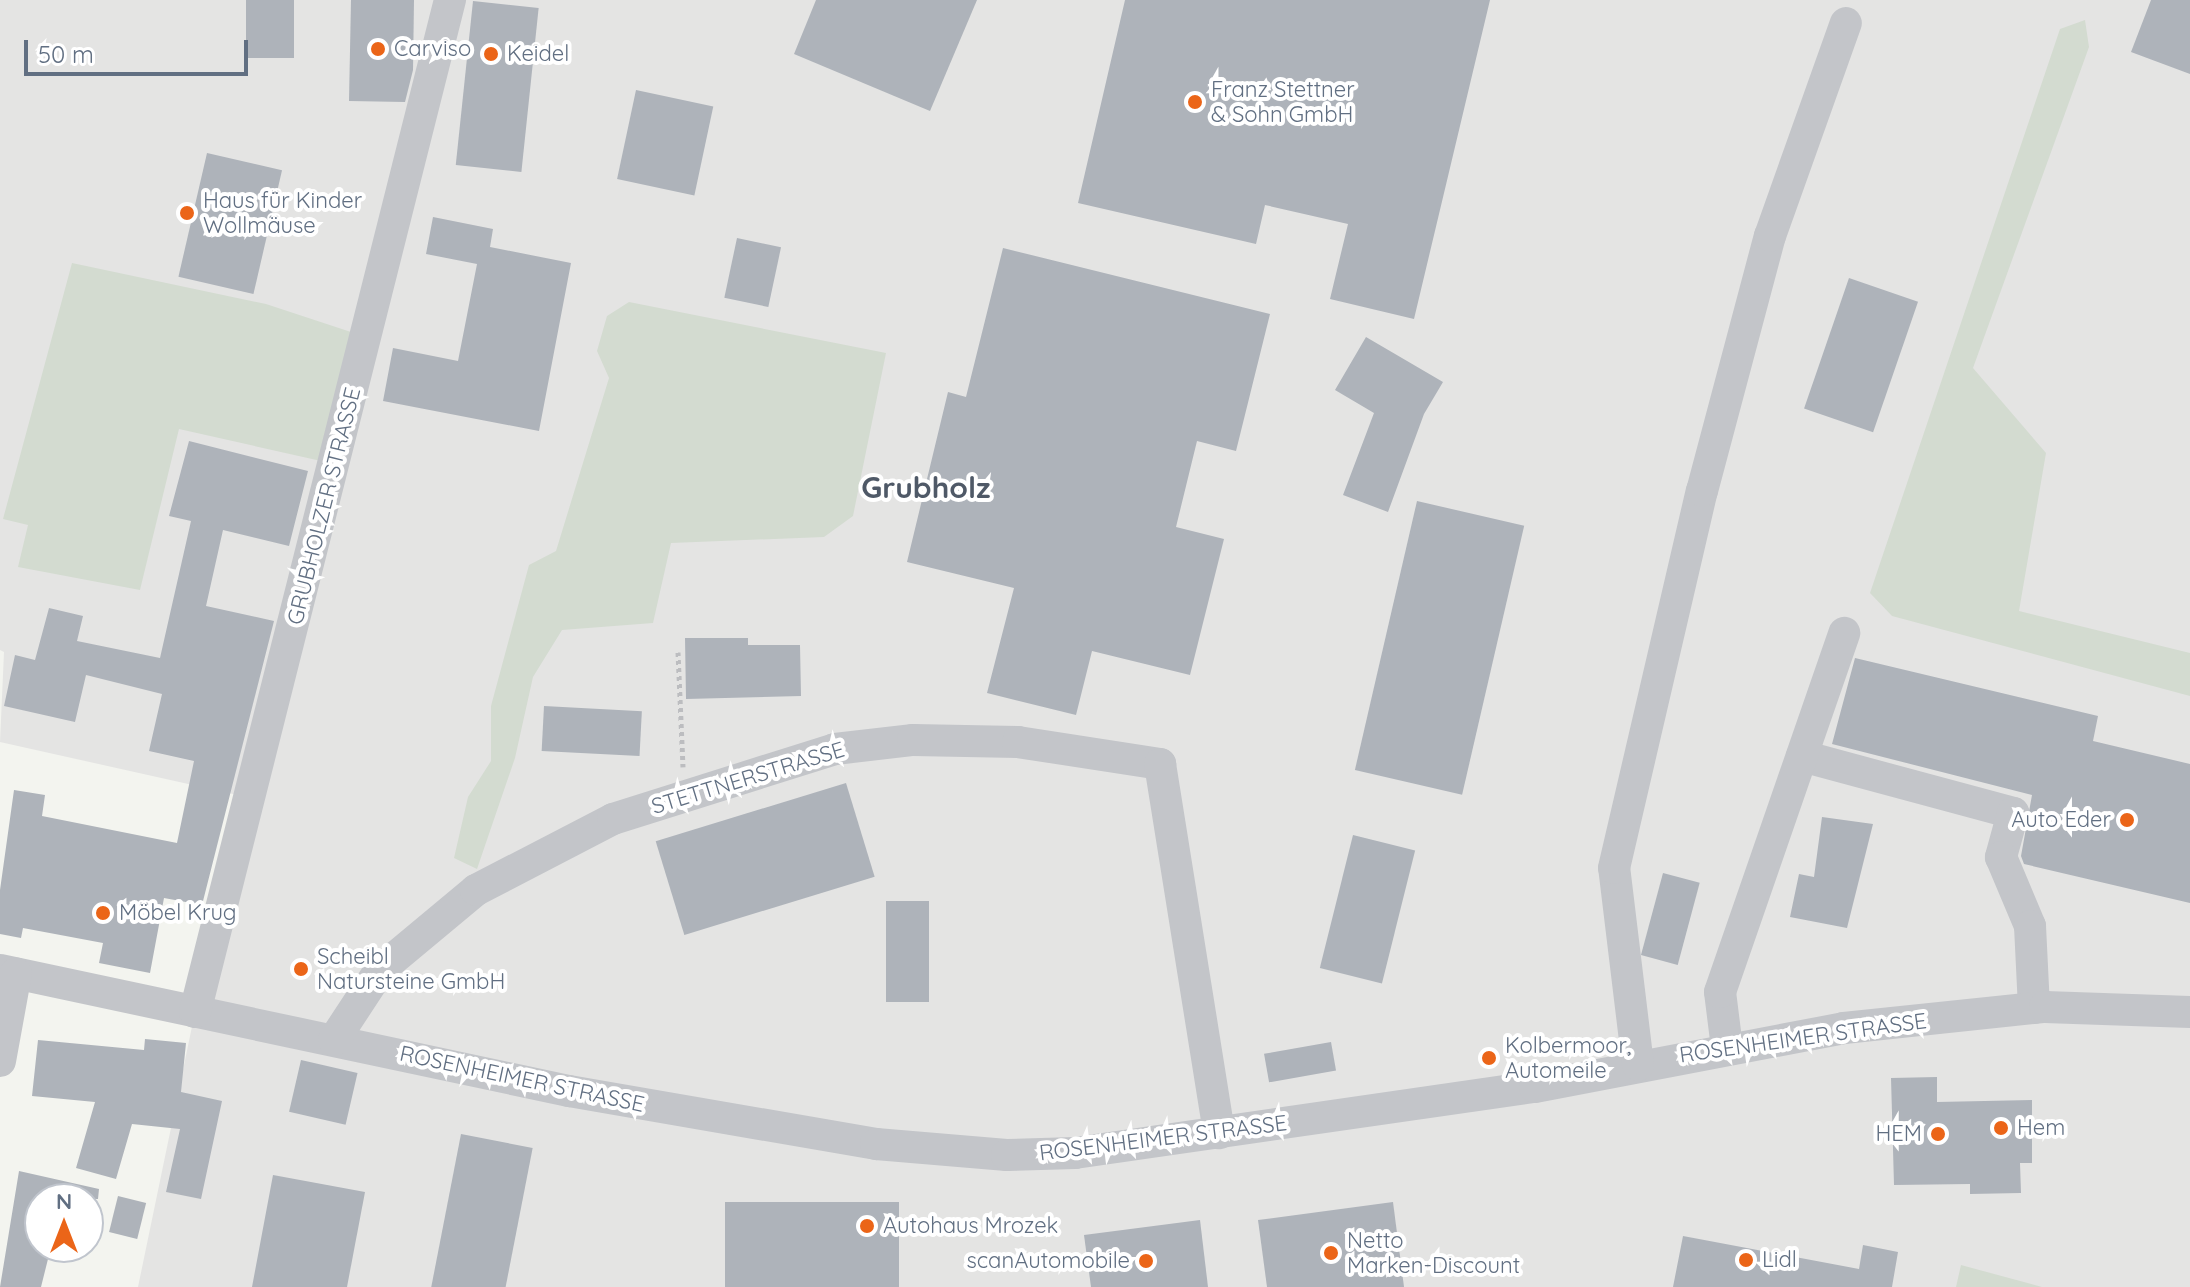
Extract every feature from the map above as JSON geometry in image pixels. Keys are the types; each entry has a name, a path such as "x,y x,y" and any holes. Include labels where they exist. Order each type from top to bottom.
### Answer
{"street":[{"name":"GRUBHOLZER STRASSE","path":"195,1012 450,0"},
{"path":"1638,1065 1614,868 1702,491 1770,236 1846,23"},
{"path":"1727,1048 1720,992 1844,633"},
{"name":"STETTNERSTRASSE","path":"334,1040 380,970 476,890 613,819 835,749 913,740 1018,742 1160,764 1219,1133"},
{"path":"1802,756 2013,813 2001,857 2030,926 2034,1008"},
{"name":"ROSENHEIMER STRASSE","path":"8,972 569,1091 942,1152 1075,1153 1535,1087 1844,1028 2034,1008 2190,1012"},
{"path":"0,1061 8,972"}],"path":[{"path":"678,652 683,797"}],"shaded area":[{"path":"0,0 2190,0 2190,1287 138,1287 195,1012 251,798 0,742 4,652 0,650"},
{"path":"2085,20 2089,47 1973,368 2046,453 2019,611 2190,653 2190,696 1892,616 1870,593 2060,29"},
{"path":"72,263 266,304 354,333 321,461 179,429 140,590 18,567 28,525 3,519"},
{"path":"629,302 886,353 853,516 824,537 671,543 653,623 562,630 533,677 515,758 477,869 454,858 468,797 491,761 491,706 529,565 556,551 609,378 597,351 607,316"},
{"path":"1961,1265 2042,1287 1956,1287"}],"building":[{"path":"246,0 294,0 294,58 246,58"},
{"path":"351,0 414,0 413,70 405,102 349,101"},
{"path":"816,0 977,0 930,111 794,54"},
{"path":"1125,0 1490,0 1414,319 1330,299 1348,224 1265,205 1256,244 1078,203"},
{"path":"2151,0 2190,0 2190,74 2131,52"},
{"path":"473,1 539,8 521,172 456,165"},
{"path":"636,90 713,106 694,195 617,179"},
{"path":"207,153 282,170 253,294 178,277"},
{"path":"433,217 493,229 490,247 571,263 539,431 383,401 393,348 458,361 477,264 426,254"},
{"path":"737,238 781,247 768,307 724,298"},
{"path":"1003,248 1270,314 1236,451 1197,441 1176,527 1224,539 1190,675 1092,651 1076,715 987,693 1014,588 907,562 948,392 966,397"},
{"path":"1849,278 1918,302 1873,432 1804,408"},
{"path":"1366,337 1443,382 1424,414 1388,512 1343,495 1374,413 1335,390"},
{"path":"189,441 308,471 289,546 223,530 206,606 274,621 202,905 164,898 150,973 99,963 103,943 23,928 21,938 0,934 0,890 14,790 45,795 42,816 177,843 194,761 149,751 162,694 86,675 75,722 4,706 15,655 35,660 49,608 83,616 77,641 160,658 191,521 169,516"},
{"path":"1417,501 1524,526 1462,795 1355,770"},
{"path":"685,638 748,638 748,645 800,645 801,696 686,699"},
{"path":"1855,658 2098,716 2093,741 2190,764 2190,903 2024,864 2021,856 2032,795 1832,744"},
{"path":"544,706 642,711 640,756 542,751"},
{"path":"846,783 875,877 684,935 656,841"},
{"path":"1822,817 1873,824 1847,928 1790,917 1799,874 1814,877"},
{"path":"1353,835 1415,850 1382,983 1320,968"},
{"path":"1663,873 1700,883 1678,965 1641,955"},
{"path":"886,901 929,901 929,1002 886,1002"},
{"path":"145,1039 186,1043 181,1092 222,1101 201,1199 166,1192 180,1129 132,1124 116,1179 76,1168 95,1102 32,1096 38,1040 144,1050"},
{"path":"1331,1042 1336,1071 1269,1082 1264,1054"},
{"path":"301,1060 358,1073 346,1125 289,1112"},
{"path":"1937,1077 1937,1102 2032,1100 2032,1163 2020,1163 2021,1193 1970,1194 1970,1184 1894,1185 1891,1078"},
{"path":"461,1134 533,1148 506,1287 431,1287"},
{"path":"19,1171 72,1183 24,1183 24,1263 47,1263 41,1287 0,1287"},
{"path":"273,1175 365,1192 347,1287 252,1287"},
{"path":"118,1196 146,1203 137,1239 109,1232"},
{"path":"725,1202 899,1202 899,1287 725,1287"},
{"name":"Netto Marken-Discount","path":"1393,1202 1404,1287 1267,1287 1258,1220"},
{"name":"scanAutomobile","path":"1200,1220 1208,1287 1091,1287 1084,1235"},
{"name":"Lidl","path":"1683,1236 1859,1269 1863,1245 1898,1252 1892,1287 1673,1287"}],"place":[{"name":"Carviso","path":"378,49"},
{"name":"Keidel","path":"491,54"},
{"name":"Franz Stettner & Sohn GmbH","path":"1195,102"},
{"name":"Haus für Kinder Wollmäuse","path":"187,213"},
{"name":"Auto Eder","path":"2127,820"},
{"name":"Möbel Krug","path":"103,913"},
{"name":"Scheibl Natursteine GmbH","path":"301,969"},
{"name":"Kolbermoor, Automeile","path":"1489,1058"},
{"name":"Hem","path":"2001,1128"},
{"name":"HEM","path":"1938,1134"},
{"name":"Autohaus Mrozek","path":"867,1226"},
{"name":"Netto Marken-Discount","path":"1331,1253"},
{"name":"Lidl","path":"1746,1260"},
{"name":"scanAutomobile","path":"1146,1261"}],"district":[{"name":"Grubholz","path":"926,487"}]}
